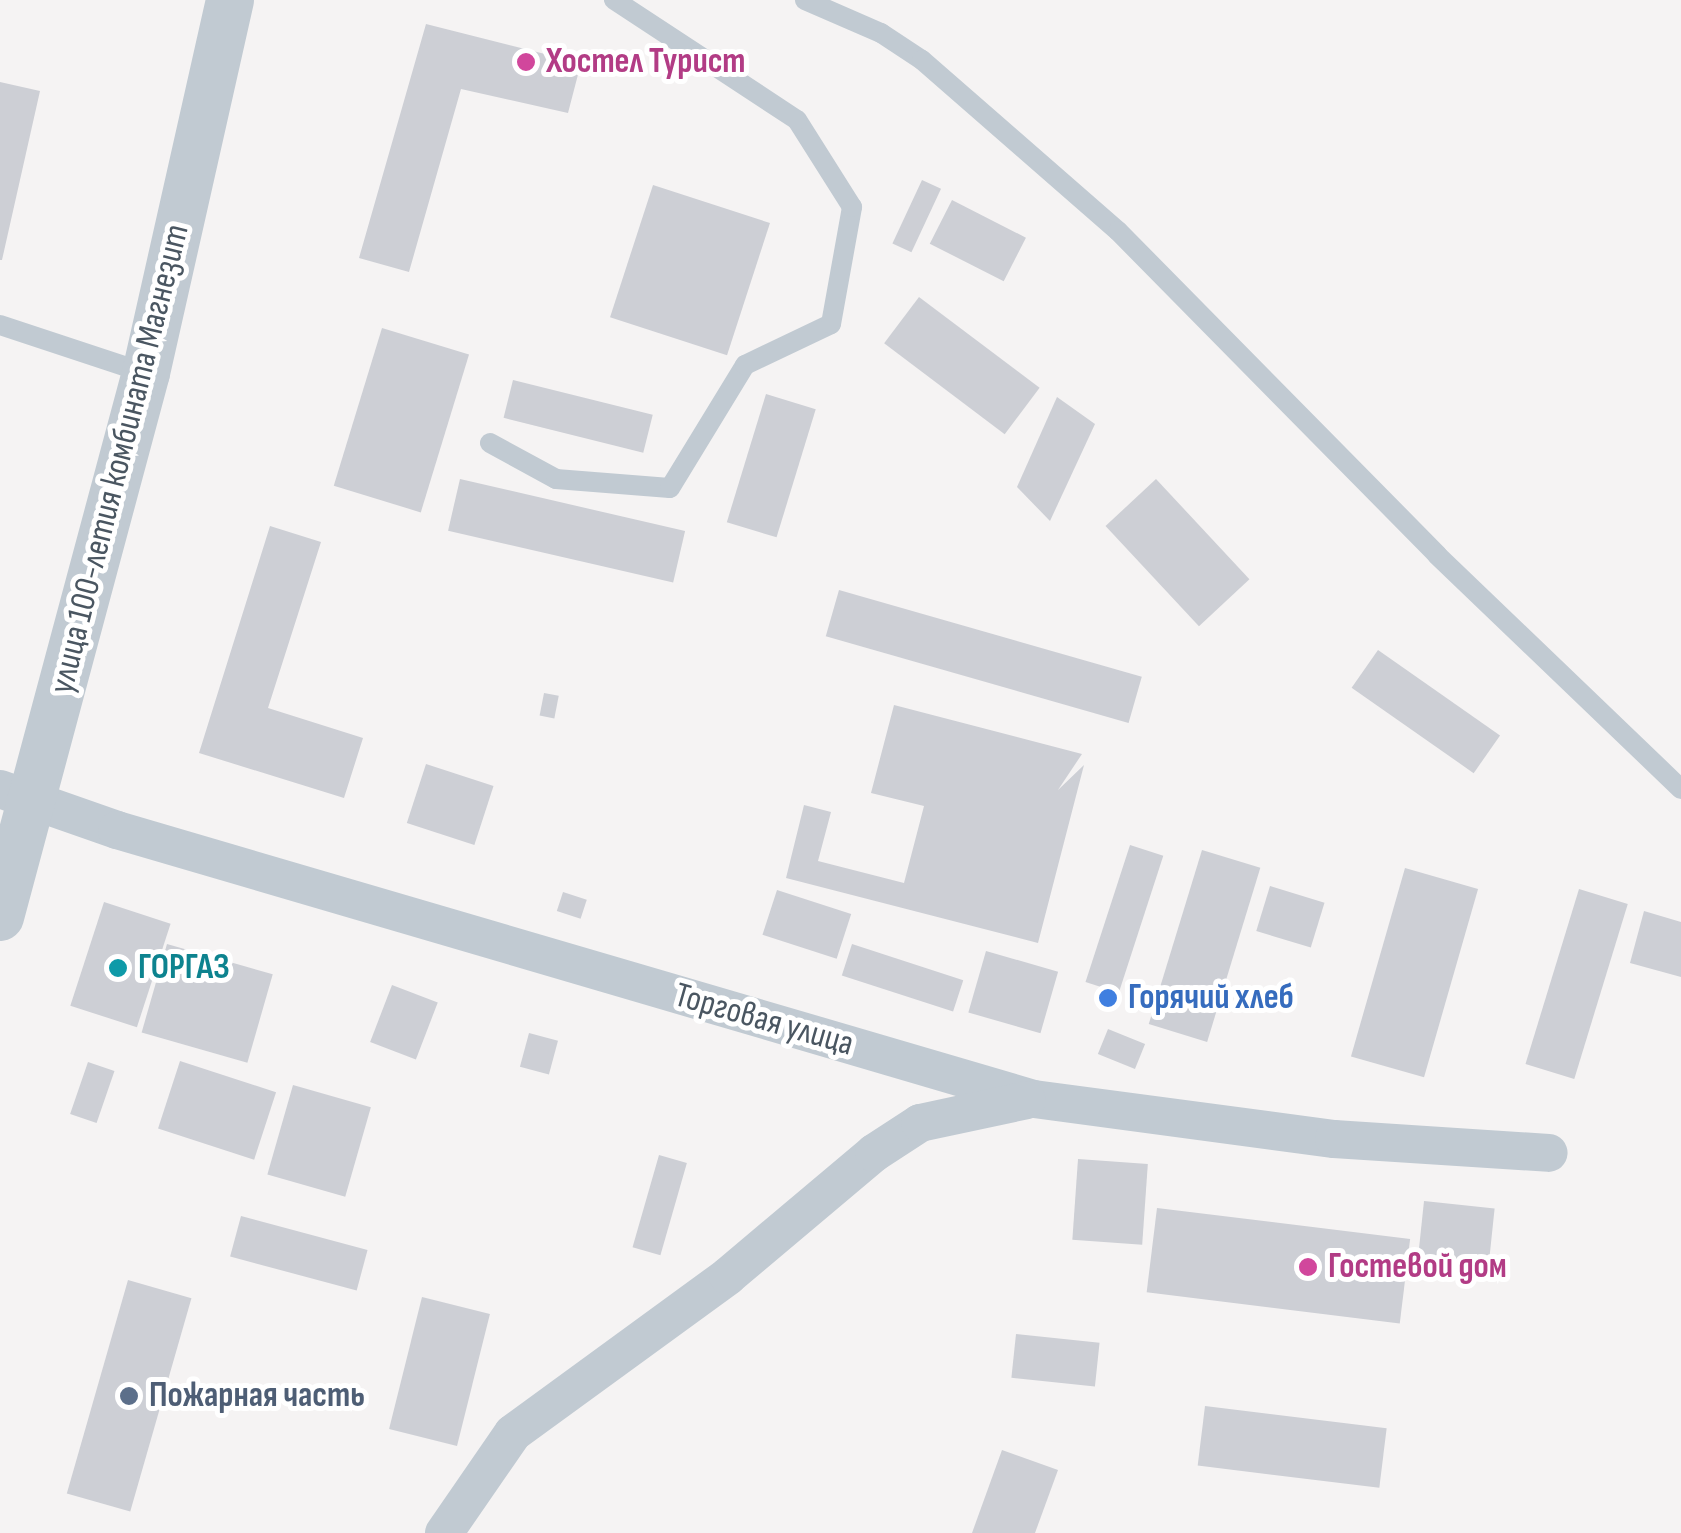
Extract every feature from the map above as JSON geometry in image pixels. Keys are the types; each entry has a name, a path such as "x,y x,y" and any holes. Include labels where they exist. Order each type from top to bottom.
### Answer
{"street":[{"name":"улица 100-летия комбината Магнезит","path":"0,916 16,794 146,373 230,0"},
{"name":"Торговая улица","path":"16,794 1034,1099 1334,1140 1548,1153"},
{"path":"444,1533 513,1433 728,1276 874,1153 920,1122 1034,1099"}],"lane":[{"path":"490,443 556,479 670,488 745,365 831,324 852,207 798,120 614,0"},
{"path":"805,0 922,60 1089,205 1437,555 1681,789"},
{"path":"0,326 146,373"}],"building":[{"path":"426,24 581,63 568,113 461,89 409,272 359,258"},
{"path":"0,82 40,91 2,260 0,260"},
{"path":"922,180 941,189 911,252 892,243"},
{"path":"653,185 770,223 727,355 610,317"},
{"path":"952,200 1026,238 1004,281 930,244"},
{"path":"919,297 1040,388 1005,434 884,343"},
{"path":"382,328 469,355 421,512 334,486"},
{"path":"513,380 653,415 643,453 504,418"},
{"path":"766,394 816,409 777,537 727,522"},
{"path":"1057,397 1095,424 1050,521 1017,487"},
{"path":"460,479 685,531 673,583 448,531"},
{"path":"1156,479 1249,579 1199,626 1106,526"},
{"path":"270,526 321,542 268,708 363,738 344,798 199,753"},
{"path":"839,590 1142,677 1129,723 826,636"},
{"path":"1378,650 1500,735 1474,773 1352,688"},
{"path":"544,693 559,696 554,718 540,716"},
{"path":"894,705 1082,754 1058,790 1084,765 1038,943 786,878 804,805 831,812 818,861 904,883 924,806 871,793"},
{"path":"426,764 494,786 474,845 407,823"},
{"path":"1130,845 1163,856 1119,993 1086,982"},
{"path":"1202,850 1260,868 1207,1042 1149,1024"},
{"path":"1405,868 1478,889 1424,1077 1351,1056"},
{"path":"1270,886 1325,903 1311,948 1256,931"},
{"path":"1579,889 1628,904 1574,1079 1525,1064"},
{"path":"777,890 851,914 837,959 762,935"},
{"path":"563,892 587,900 581,919 557,911"},
{"name":"ГОРГАЗ","path":"104,902 171,924 137,1027 70,1006"},
{"path":"1644,911 1681,922 1681,977 1630,963"},
{"path":"167,944 273,974 247,1063 142,1032"},
{"path":"852,944 963,980 953,1012 842,975"},
{"path":"986,951 1058,972 1040,1033 968,1013"},
{"path":"392,985 438,1003 416,1060 370,1042"},
{"path":"1108,1029 1145,1044 1135,1069 1098,1054"},
{"path":"529,1033 558,1041 549,1075 520,1067"},
{"path":"180,1061 276,1092 254,1160 158,1129"},
{"path":"88,1062 114,1071 97,1123 70,1114"},
{"path":"293,1085 371,1107 345,1197 267,1174"},
{"path":"659,1155 687,1163 660,1255 633,1247"},
{"path":"1078,1159 1148,1164 1142,1245 1072,1240"},
{"path":"1424,1201 1495,1208 1487,1278 1417,1271"},
{"path":"1157,1208 1410,1239 1400,1323 1147,1292"},
{"path":"241,1216 368,1250 357,1290 230,1257"},
{"name":"Пожарная часть","path":"128,1280 191,1298 130,1512 67,1493"},
{"path":"422,1297 490,1314 457,1446 389,1429"},
{"path":"1016,1334 1100,1343 1095,1387 1011,1378"},
{"path":"1205,1406 1387,1428 1379,1488 1198,1466"},
{"path":"1002,1450 1058,1470 1035,1533 972,1533"}],"place":[{"name":"Хостел Турист","path":"526,62"},
{"name":"ГОРГАЗ","path":"118,968"},
{"name":"Горячий хлеб","path":"1108,998"},
{"name":"Гостевой дом","path":"1308,1267"},
{"name":"Пожарная часть","path":"129,1396"}]}
